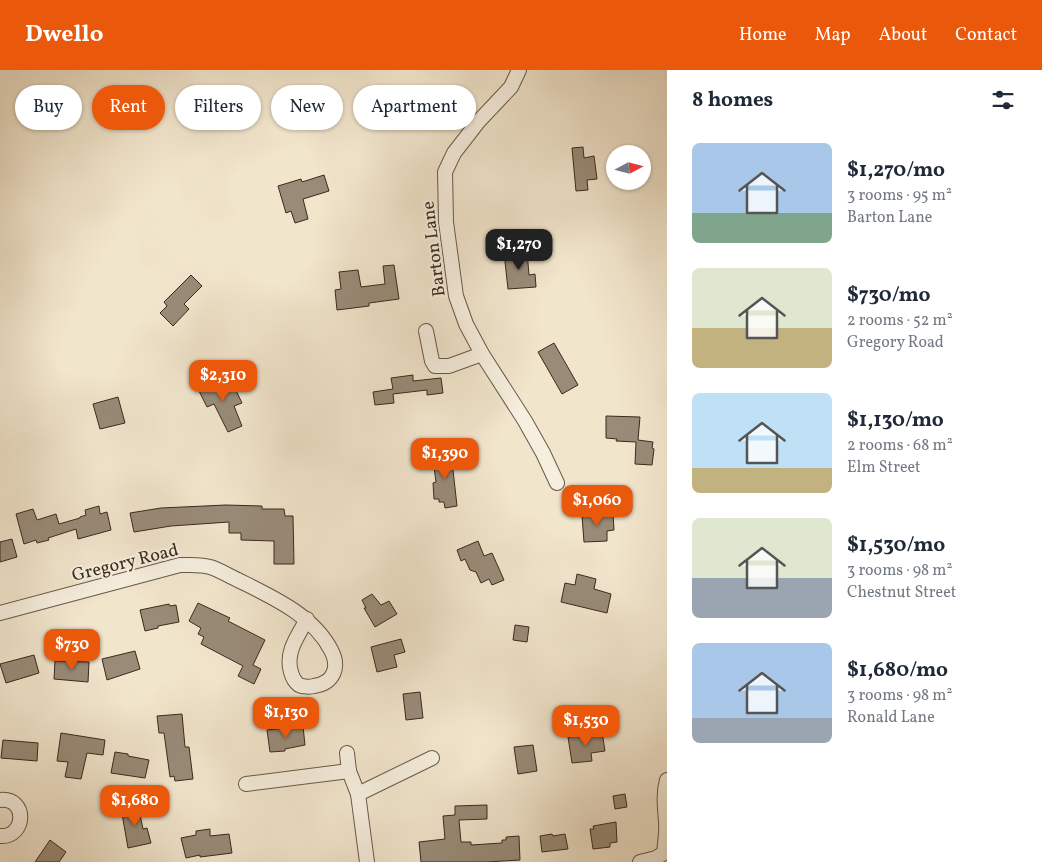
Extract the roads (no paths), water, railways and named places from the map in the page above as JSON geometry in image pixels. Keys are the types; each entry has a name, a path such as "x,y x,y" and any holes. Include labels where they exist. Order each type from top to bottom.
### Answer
{"street":[{"name":"Barton Lane","path":"518,70 511,87 478,122 454,153 445,172 446,222 456,296 466,324 482,354 525,421 543,453 556,483"},
{"path":"426,331 432,361 435,366 449,366 482,354"},
{"name":"Gregory Road","path":"0,613 180,565 209,566 269,595 307,619 327,642 336,664 333,676 324,684 311,687 300,685 292,677 289,666 289,657 293,644 307,619"},
{"path":"347,753 349,771 358,794 367,862"},
{"path":"358,794 432,758"},
{"path":"246,784 349,771"},
{"path":"640,862 664,854 666,829 664,805 667,780"},
{"path":"0,800 6,799 20,809 18,828 14,832 0,836"}]}
